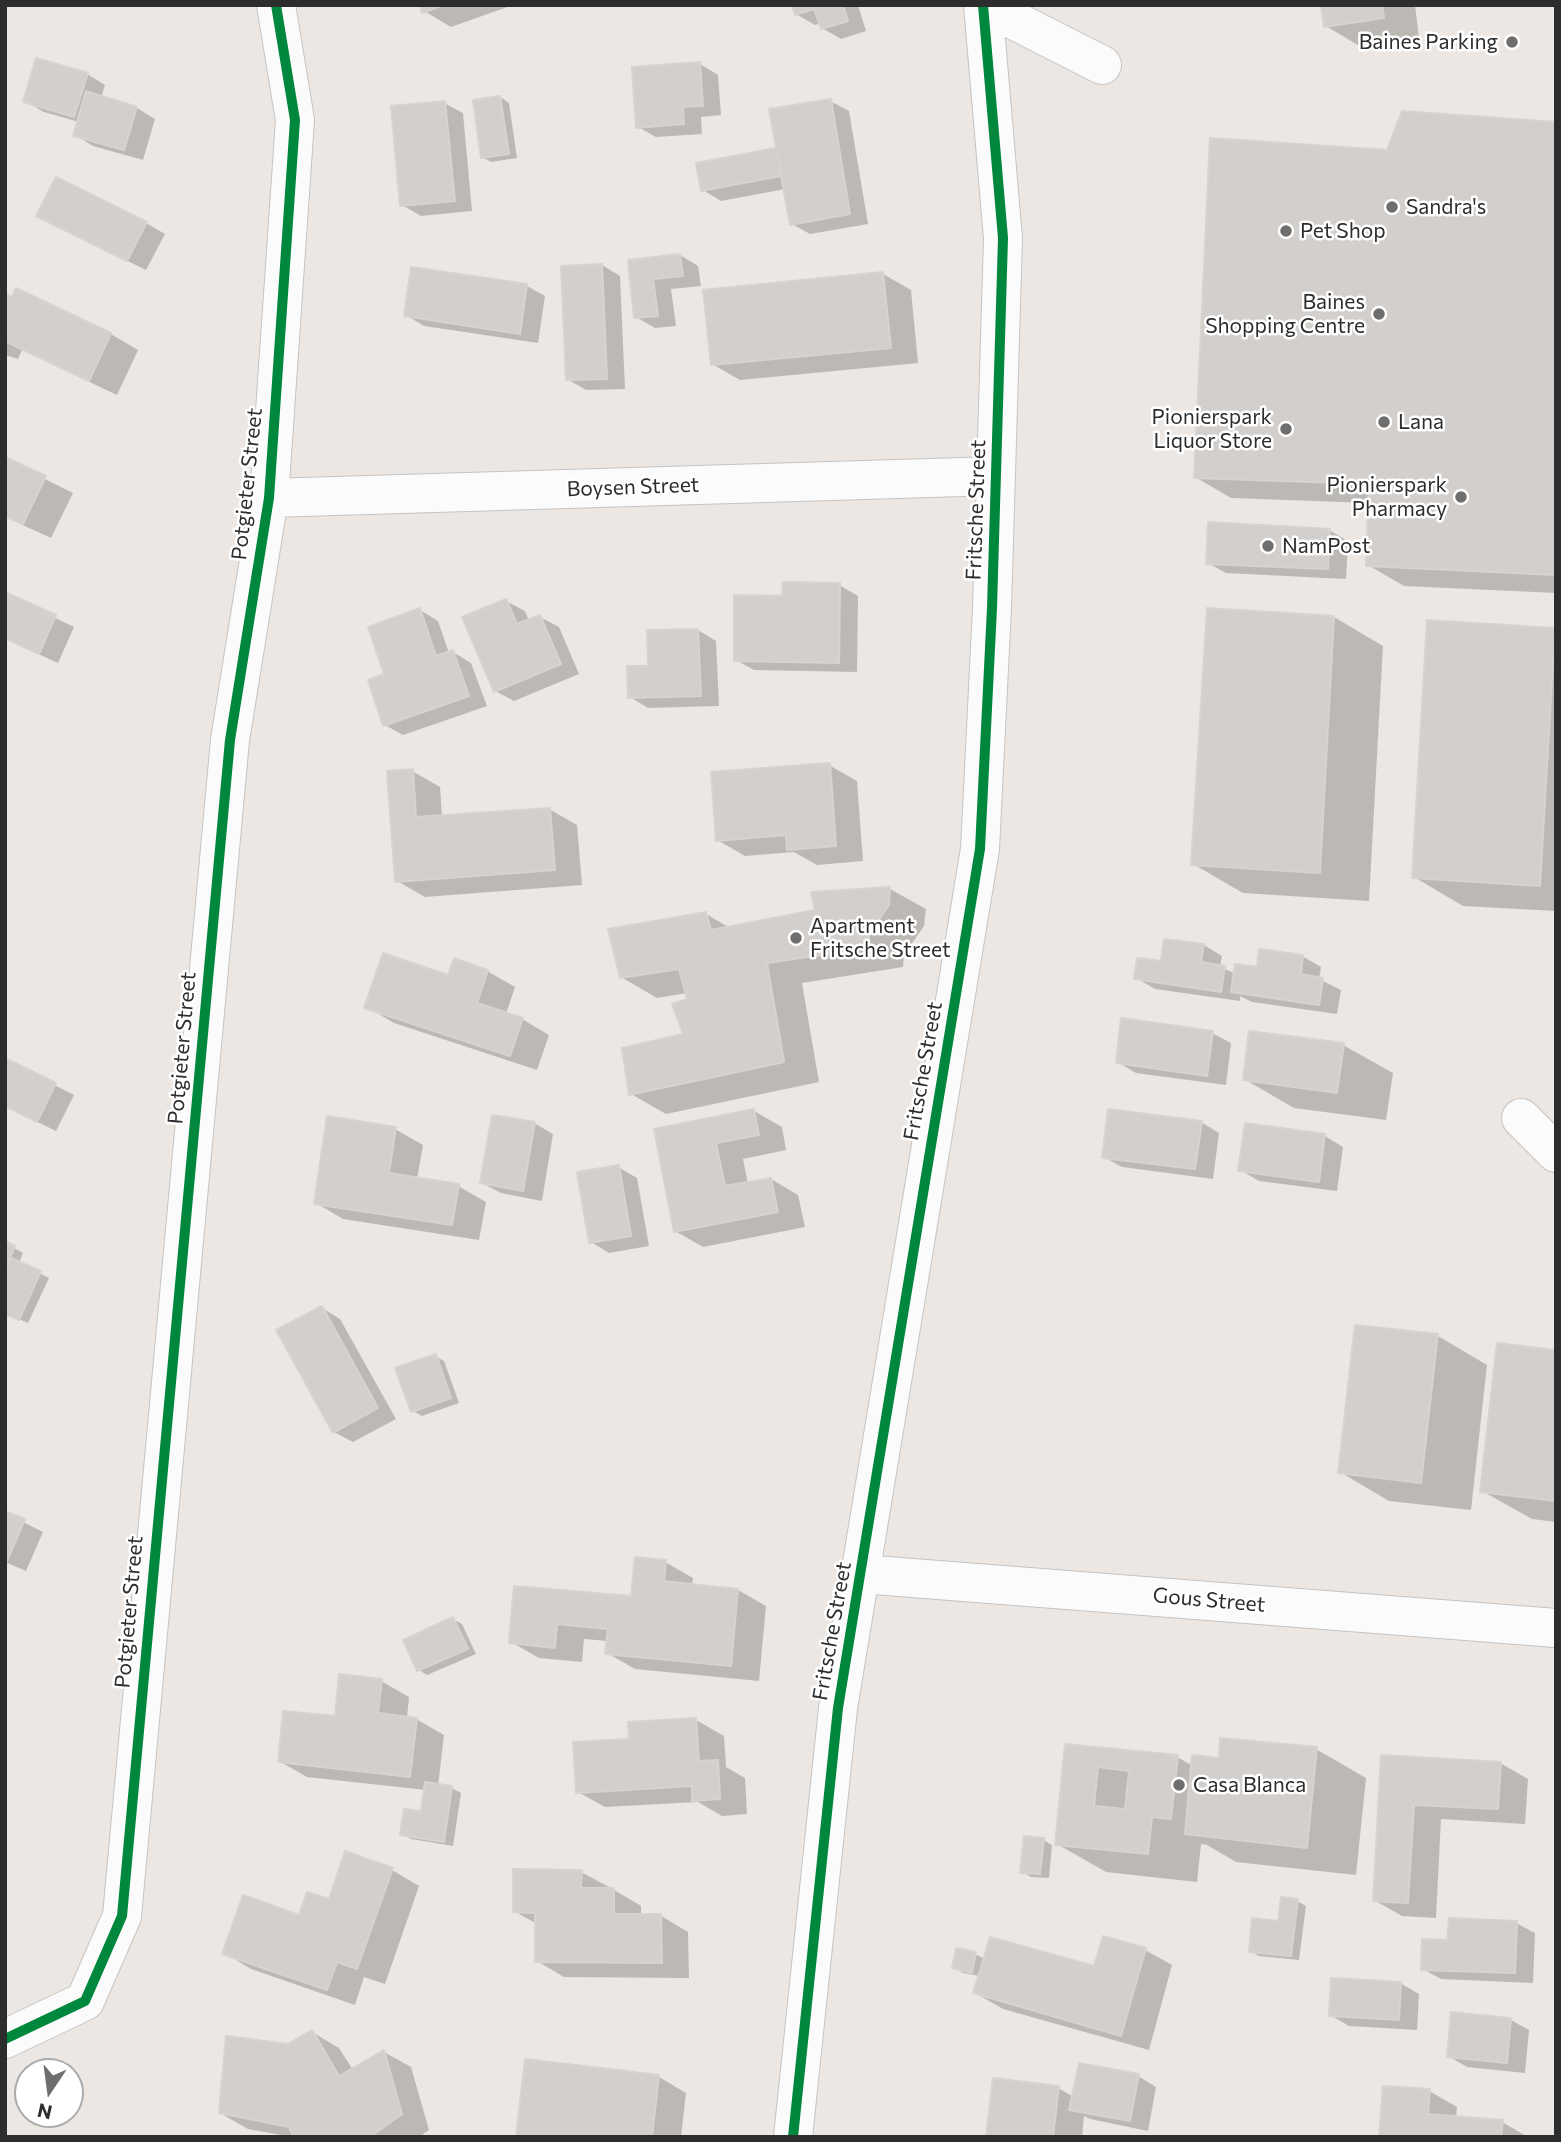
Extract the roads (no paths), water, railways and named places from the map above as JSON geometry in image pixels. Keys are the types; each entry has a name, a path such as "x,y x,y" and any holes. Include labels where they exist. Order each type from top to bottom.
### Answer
{"street":[{"name":"Potgieter Street","path":"5,2039 85,2001 122,1916 230,740 269,498 295,120 276,5"},
{"path":"984,5 1102,65"},
{"name":"Fritsche Street","path":"793,2137 838,1708 916,1223 980,849 1003,238 984,5"},
{"name":"Boysen Street","path":"269,498 996,476"},
{"path":"1521,1118 1556,1153"},
{"name":"Gous Street","path":"861,1574 1556,1628"}],"place":[{"name":"Baines Parking","path":"1512,42"},
{"name":"Sandra's","path":"1392,207"},
{"name":"Pet Shop","path":"1286,231"},
{"name":"Baines Shopping Centre","path":"1379,314"},
{"name":"Lana","path":"1384,422"},
{"name":"Pionierspark Liquor Store","path":"1286,429"},
{"name":"Pionierspark Pharmacy","path":"1461,497"},
{"name":"NamPost","path":"1268,546"},
{"name":"Apartment Fritsche Street","path":"796,938"},
{"name":"Casa Blanca","path":"1179,1785"}]}
